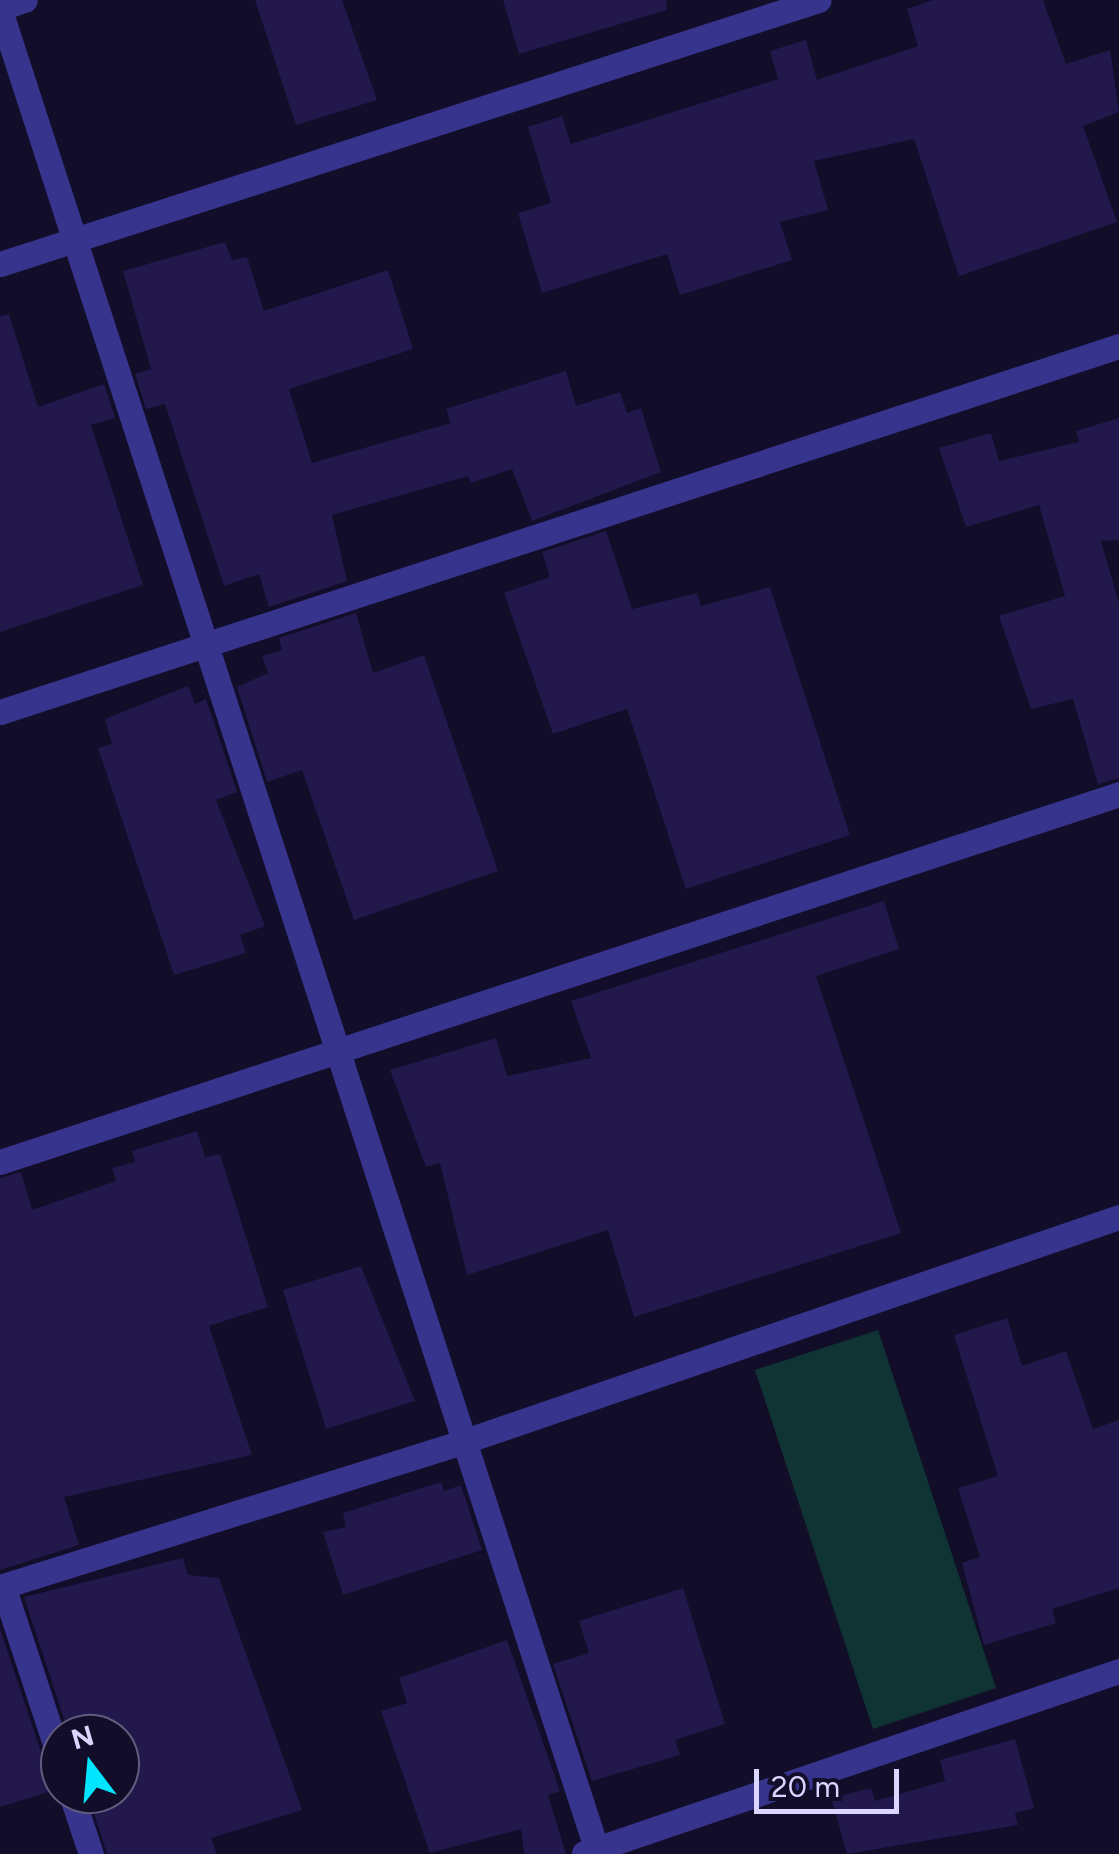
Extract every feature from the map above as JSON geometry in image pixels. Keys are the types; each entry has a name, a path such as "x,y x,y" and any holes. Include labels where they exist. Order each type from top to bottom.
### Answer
{"street":[{"path":"26,0 0,9 72,240 210,643 468,1440 592,1852 1119,1671"},
{"path":"0,264 818,0"},
{"path":"0,712 1119,346"},
{"path":"0,1162 1119,794"},
{"path":"44,1714 1,1586 468,1440 1119,1217"},
{"path":"78,1814 91,1854"}],"green space":[{"path":"878,1330 996,1688 873,1729 755,1370"}],"building":[{"path":"255,0 342,0 377,100 296,125"},
{"path":"503,0 666,0 667,10 519,54"},
{"path":"933,0 1043,0 1066,64 1110,50 1119,112 1083,126 1117,222 959,276 914,139 814,161 828,210 780,222 792,260 680,295 667,254 542,293 518,213 551,203 528,127 562,116 571,144 778,79 770,51 806,40 817,80 918,46 907,9"},
{"path":"225,242 232,260 247,257 264,311 388,270 413,349 289,389 312,463 451,423 446,409 566,371 576,406 620,392 627,413 641,408 661,472 532,521 512,469 471,483 468,476 332,515 347,581 269,607 259,574 224,586 165,404 146,409 135,374 151,369 123,271"},
{"path":"9,314 38,407 104,384 115,418 91,425 143,585 0,632 0,316"},
{"path":"1119,418 1119,540 1101,541 1119,603 1119,778 1098,784 1073,699 1031,709 999,616 1065,596 1039,505 966,527 939,448 991,433 999,461 1079,442 1076,431"},
{"path":"606,531 632,609 697,593 701,606 770,587 850,835 686,889 627,709 553,734 504,593 550,577 542,552"},
{"path":"356,613 373,673 424,655 498,871 354,920 302,770 267,782 237,687 268,673 262,656 282,650 279,638"},
{"path":"188,686 195,704 206,699 237,792 216,800 265,926 240,935 246,953 174,975 98,748 112,744 105,719"},
{"path":"884,901 899,949 816,976 901,1233 634,1317 608,1230 467,1275 440,1163 426,1167 390,1070 496,1038 507,1076 591,1058 571,1001"},
{"path":"197,1131 205,1157 220,1154 268,1307 209,1326 252,1455 64,1497 79,1545 0,1570 0,1178 21,1172 32,1210 116,1181 112,1168 135,1162 132,1151"},
{"path":"361,1266 415,1401 326,1429 283,1290"},
{"path":"1007,1318 1022,1366 1066,1351 1093,1429 1119,1420 1119,1588 1052,1609 1056,1623 984,1645 962,1563 980,1557 958,1488 998,1476 954,1335"},
{"path":"441,1482 444,1491 461,1485 482,1550 343,1595 323,1532 346,1527 343,1513"},
{"path":"183,1558 188,1575 219,1578 302,1810 211,1838 217,1854 107,1854 94,1814 140,1814 140,1714 62,1714 24,1597"},
{"path":"683,1588 725,1724 675,1740 680,1755 592,1781 553,1664 589,1653 579,1621"},
{"path":"0,1629 40,1749 40,1795 0,1807"},
{"path":"507,1640 560,1791 548,1795 566,1854 524,1854 521,1829 430,1853 381,1711 407,1703 399,1678"},
{"path":"1015,1739 1034,1808 1015,1813 1018,1825 847,1854 831,1798 871,1788 875,1801 945,1781 940,1760"}]}
